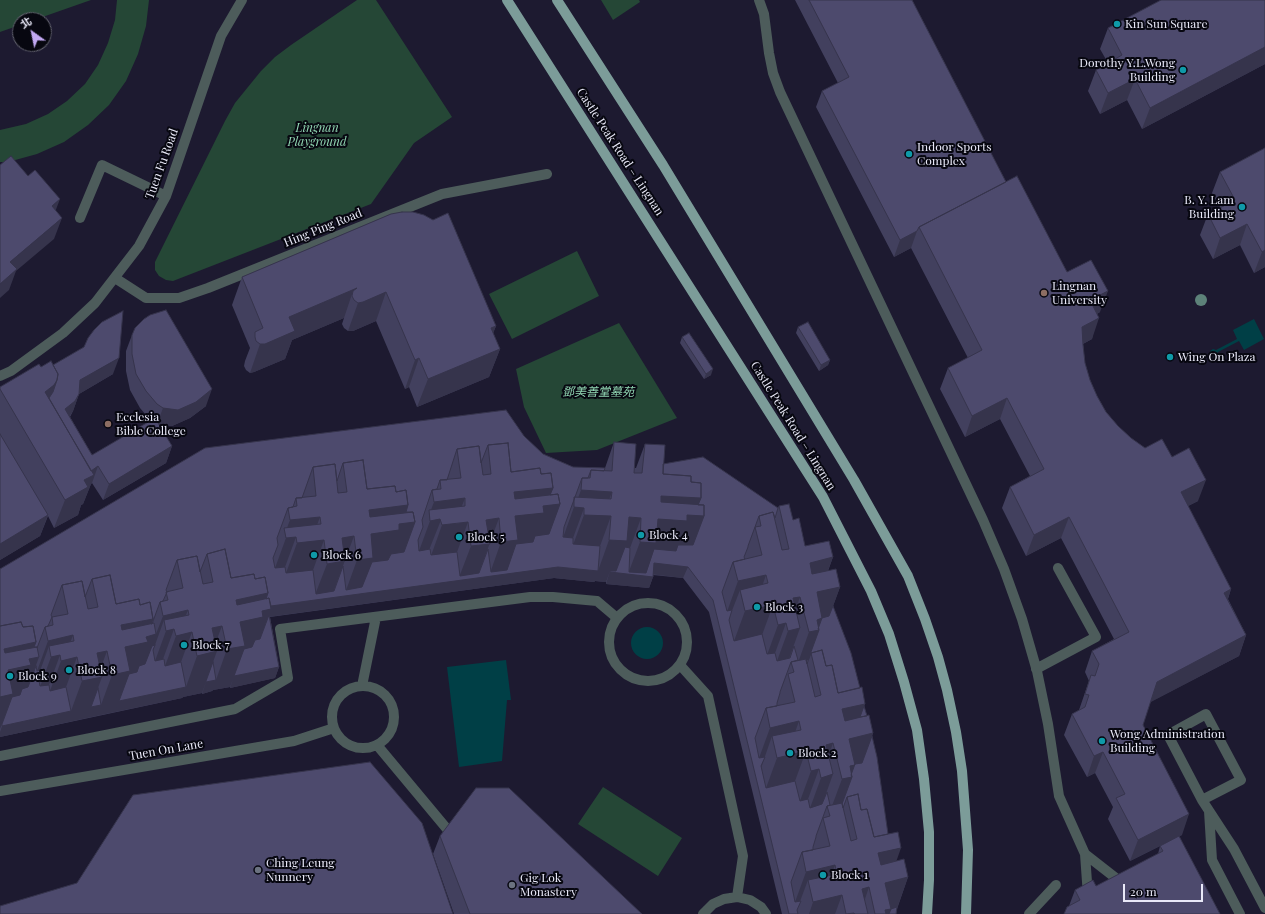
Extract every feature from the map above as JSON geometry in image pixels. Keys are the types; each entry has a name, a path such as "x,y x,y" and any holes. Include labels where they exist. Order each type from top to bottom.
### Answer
{"main road":[{"name":"Castle Peak Road – Lingnan","path":"507,0 823,497 871,591 889,634 917,730 924,779 929,832 927,914"},
{"name":"Castle Peak Road – Lingnan","path":"557,0 667,172 854,480 908,576 938,657 956,732 962,771 968,850 966,914"}],"street":[{"name":"Tuen Fu Road","path":"0,376 11,371 63,333 95,302 139,246 166,196 221,36 242,0"},
{"path":"759,0 764,14 768,53 780,92 983,520 1004,569 1022,619 1036,669 1048,724 1058,796 1085,854 1087,894 1092,904"},
{"path":"80,218 102,165 166,196"},
{"name":"Hing Ping Road","path":"115,278 146,298 179,298 208,288 442,194 547,174"},
{"path":"1036,669 1096,637 1058,568"},
{"path":"0,756 235,709 288,678 280,629 530,597 553,597 596,601 617,618"},
{"path":"653,603 666,607 677,615 684,626 687,639 685,652 680,665 671,674 660,679 647,681 635,679 624,673 615,664 610,653 608,641 611,629 617,618 627,609 639,604 653,603"},
{"path":"362,686 376,617"},
{"path":"680,665 708,696 744,856 736,897"},
{"path":"362,686 373,687 390,699 394,709 392,730 377,746 356,748 347,744 339,737 334,728 331,718 333,708 337,700 344,692 362,686"},
{"path":"1202,800 1241,780 1206,714 1168,735 1202,800 1234,849 1265,908"},
{"name":"Tuen On Lane","path":"0,791 294,741 334,728"},
{"path":"377,746 447,829 457,850"},
{"path":"1209,811 1212,860 1240,914"},
{"path":"1085,854 1117,879 1125,894"},
{"path":"1030,914 1056,885"},
{"path":"703,914 713,904 724,899 736,897 750,900 761,908 766,914"}],"green space":[{"path":"0,0 91,0 52,14 52,12 12,12 12,28 0,32"},
{"path":"117,0 149,0 146,26 138,54 126,81 109,105 88,125 64,142 37,154 8,162 0,162 0,130 26,124 48,114 67,101 85,84 98,65 108,43 115,20"},
{"name":"Lingnan Playground","path":"357,0 376,0 452,117 414,143 371,204 173,281 166,280 159,276 155,270 155,262 235,103 261,71 275,57"},
{"path":"601,0 639,0 640,2 613,20"},
{"path":"577,251 599,296 512,339 489,294"},
{"name":"鄧美善堂墓苑","path":"619,323 677,418 597,450 546,453 524,407 516,369"},
{"path":"603,787 682,838 658,876 578,824"}],"shaded area":[{"path":"1254,319 1264,339 1244,350 1239,341 1218,352 1215,356 1210,354 1210,351 1213,349 1216,350 1237,339 1233,330"},
{"path":"647,627 658,632 663,643 658,654 647,659 636,654 631,643 636,632"},
{"path":"506,660 511,700 507,700 502,761 459,767 447,667"}],"building":[{"name":"Indoor Sports Complex","path":"809,0 912,0 1006,182 919,227 917,231 900,240 822,91 849,77"},
{"name":"Dorothy Y.L.Wong Building","path":"1161,0 1265,0 1265,47 1150,108 1135,79 1108,93 1096,70 1122,55 1108,28"},
{"path":"1265,148 1265,250 1262,252 1247,224 1220,238 1208,214 1235,200 1220,172"},
{"path":"11,156 28,176 35,170 60,199 52,206 62,218 10,262 17,269 0,284 0,165"},
{"path":"1017,176 1067,272 1091,260 1108,291 1090,300 1099,318 1082,327 1085,363 1090,380 1106,412 1131,438 1145,448 1162,439 1172,457 1189,448 1206,480 1181,492 1231,589 1224,593 1246,635 1157,682 1143,725 1189,814 1138,840 1116,798 1125,794 1103,752 1094,756 1072,714 1085,707 1089,695 1085,694 1091,675 1095,676 1099,664 1092,651 1129,632 1069,517 1034,535 1010,487 1044,469 1007,398 972,416 948,368 982,350 919,227"},
{"path":"413,212 424,215 433,220 448,213 496,326 491,328 500,349 428,379 419,358 415,360 386,292 358,303 352,296 353,291 357,288 289,317 295,331 265,344 260,344 256,341 255,332 263,328 242,277 391,214"},
{"path":"166,310 212,389 196,402 178,410 163,408 157,404 146,391 136,374 132,354 132,335 135,328 150,315"},
{"path":"123,311 119,358 80,380 79,394 75,401 65,409 92,455 155,418 172,446 109,484 98,466 91,471 49,398 53,392 58,374 53,365 84,347 88,338 102,322"},
{"path":"808,322 830,360 821,365 798,327"},
{"path":"689,333 713,369 706,374 682,337"},
{"path":"51,361 58,374 57,380 54,385 45,392 94,475 84,480 88,487 65,500 0,389 0,387 39,364 41,367"},
{"path":"506,410 524,436 543,454 573,467 605,468 604,471 591,470 588,478 582,478 564,527 563,537 573,538 573,544 600,546 598,571 558,567 271,606 269,598 266,599 268,593 265,577 255,579 254,574 231,578 225,549 207,554 200,572 197,556 177,560 166,590 167,592 163,601 160,602 152,624 153,619 150,602 140,605 139,599 116,604 110,575 92,579 85,597 82,581 62,585 51,615 52,617 48,626 45,627 37,648 34,647 36,642 33,626 23,627 21,622 0,626 0,569 205,448","holes":["508,443 511,472 540,468 541,474 551,473 553,488 550,495 558,494 560,504 549,534 535,536 533,542 516,544 507,570 491,572 488,549 479,573 460,576 457,552 431,555 430,549 419,551 418,540 423,527 422,520 432,490 437,489 440,480 447,480 457,449 479,446 481,463 488,445","363,460 367,489 395,486 396,492 406,490 408,505 406,512 413,512 415,522 404,552 391,554 388,560 372,562 362,587 346,590 343,566 334,591 316,594 313,570 286,573 285,567 275,568 273,558 278,545 277,538 288,508 293,507 296,498 302,498 313,467 335,464 337,481 343,463"]},
{"path":"0,434 48,515 0,544"},
{"path":"614,442 636,444 634,473 642,473 645,444 665,445 663,474 691,476 691,482 701,483 701,498 661,496 661,502 704,505 704,516 687,515 687,521 658,519 656,543 640,542 641,518 629,517 627,541 609,540 611,516 584,515 584,508 574,507 574,497 611,499 612,492 581,490 582,478 590,478 591,470 612,471"},
{"path":"508,443 511,472 540,468 541,474 551,473 553,488 514,492 515,499 558,494 560,504 543,506 544,513 515,516 518,540 501,542 499,518 486,520 490,544 471,546 468,522 442,525 440,519 430,521 429,510 465,506 465,498 434,502 432,490 441,489 440,480 461,478 457,449 479,446 483,475 491,474 488,445"},
{"path":"703,457 778,508 775,518 773,512 759,516 744,557 745,559 733,562 722,592 727,611 732,610 729,620 734,641 762,634 767,654 775,653 777,661 790,658 794,646 798,660 791,662 780,692 777,706 766,708 755,738 759,758 765,757 761,766 766,788 795,781 800,801 808,799 810,808 822,804 827,792 830,805 827,806 816,836 813,850 802,852 791,882 795,902 801,901 797,910 798,914 789,914 713,600 688,567 654,563 653,577 610,572 616,571 625,547 630,548 629,572 646,573 654,549 676,551 678,545 693,545 704,516 704,505 698,505 701,498 701,483 691,482 691,476 663,474 663,464"},
{"path":"363,460 367,489 395,486 396,492 406,490 408,505 369,510 370,517 413,512 415,522 399,524 399,530 371,534 373,558 357,560 354,536 342,538 345,561 327,564 324,540 297,543 296,537 286,538 284,528 321,524 320,517 290,520 288,508 297,506 296,498 316,496 313,467 335,464 338,493 347,492 343,463"},
{"path":"789,504 793,520 799,518 805,546 829,541 833,557 810,563 812,574 836,569 840,587 817,592 822,618 817,620 819,630 809,632 800,597 793,598 800,628 788,631 786,623 778,625 773,605 745,611 740,590 768,583 766,575 738,581 733,562 762,555 755,527 761,526 759,516 773,512 782,550 789,549 779,506"},
{"path":"225,549 231,578 254,574 255,579 265,577 268,593 236,600 237,605 269,598 271,609 262,611 263,617 240,622 245,646 227,649 222,626 212,628 217,651 197,656 192,632 176,636 174,629 166,631 164,620 189,615 188,610 163,616 160,602 168,600 166,592 183,588 177,560 197,556 203,584 213,582 207,554"},
{"path":"110,575 116,604 139,599 140,605 150,602 153,619 121,625 122,630 154,623 156,634 146,637 148,642 125,647 130,671 112,675 107,651 97,653 102,677 82,681 77,657 61,661 60,655 51,657 49,646 74,641 73,635 48,641 45,627 53,625 52,617 68,614 62,585 82,581 88,609 98,607 92,579"},
{"path":"833,606 851,653 860,688 838,693 832,665 826,666 822,650 811,653 807,664 806,660 808,660 822,618 829,616"},
{"path":"269,615 279,667 234,676 244,649 252,647 255,640 260,639"},
{"path":"21,622 23,627 33,626 36,642 4,649 5,653 37,647 39,657 29,659 31,665 8,670 13,694 0,697 0,626"},
{"path":"155,645 153,650 155,661 164,659 165,666 181,662 186,687 119,701 129,674 137,672 139,666 145,664 152,646"},
{"path":"822,650 826,666 832,665 838,693 862,687 865,704 842,709 845,721 869,715 873,733 849,739 855,765 850,766 852,777 842,779 833,743 826,745 833,774 821,778 819,769 811,771 806,751 777,758 772,736 801,730 799,721 770,728 766,708 795,702 788,674 794,672 791,662 806,659 815,697 821,695 811,653"},
{"path":"213,662 216,680 206,682 206,681"},
{"path":"36,666 37,671 40,670 38,676 40,686 49,685 50,691 66,687 71,711 2,726 12,697 20,695 22,689 28,687"},
{"path":"98,688 101,705 91,707"},
{"path":"864,706 867,716 860,717"},
{"path":"872,736 877,757 888,834 874,837 867,809 861,810 858,794 847,797 843,808 842,804 855,764 862,763"},
{"name":"Ching Leung Nunnery","path":"370,762 422,823 453,914 0,914 0,906 77,883 133,795"},
{"name":"Gig Lok Monastery","path":"476,788 509,788 642,914 470,914 440,836"},
{"path":"858,794 861,810 867,809 874,837 898,832 901,848 878,853 881,865 904,859 908,877 885,883 891,909 885,910 886,914 875,914 869,887 862,889 868,914 846,914 842,895 813,902 808,880 837,874 835,865 806,872 802,852 830,846 823,818 830,816 827,806 842,803 851,841 857,839 847,797"},
{"path":"1179,836 1220,914 1064,914 1067,907 1080,900 1075,890 1093,880 1096,886 1163,851 1160,846"},
{"path":"897,907 896,914 889,914 891,909"}],"place":[{"name":"Kin Sun Square","path":"1117,24"},
{"name":"Dorothy Y.L.Wong Building","path":"1183,70"},
{"name":"Indoor Sports Complex","path":"909,154"},
{"name":"B. Y. Lam Building","path":"1242,207"},
{"name":"Lingnan University","path":"1044,293"},
{"name":"Wing On Plaza","path":"1170,357"},
{"name":"Ecclesia Bible College","path":"108,424"},
{"name":"Block 4","path":"641,535"},
{"name":"Block 5","path":"459,537"},
{"name":"Block 6","path":"314,555"},
{"name":"Block 3","path":"757,607"},
{"name":"Block 7","path":"184,645"},
{"name":"Block 8","path":"69,670"},
{"name":"Block 9","path":"10,676"},
{"name":"Wong Administration Building","path":"1102,741"},
{"name":"Block 2","path":"790,753"},
{"name":"Ching Leung Nunnery","path":"258,870"},
{"name":"Block 1","path":"823,875"},
{"name":"Gig Lok Monastery","path":"512,885"}]}
